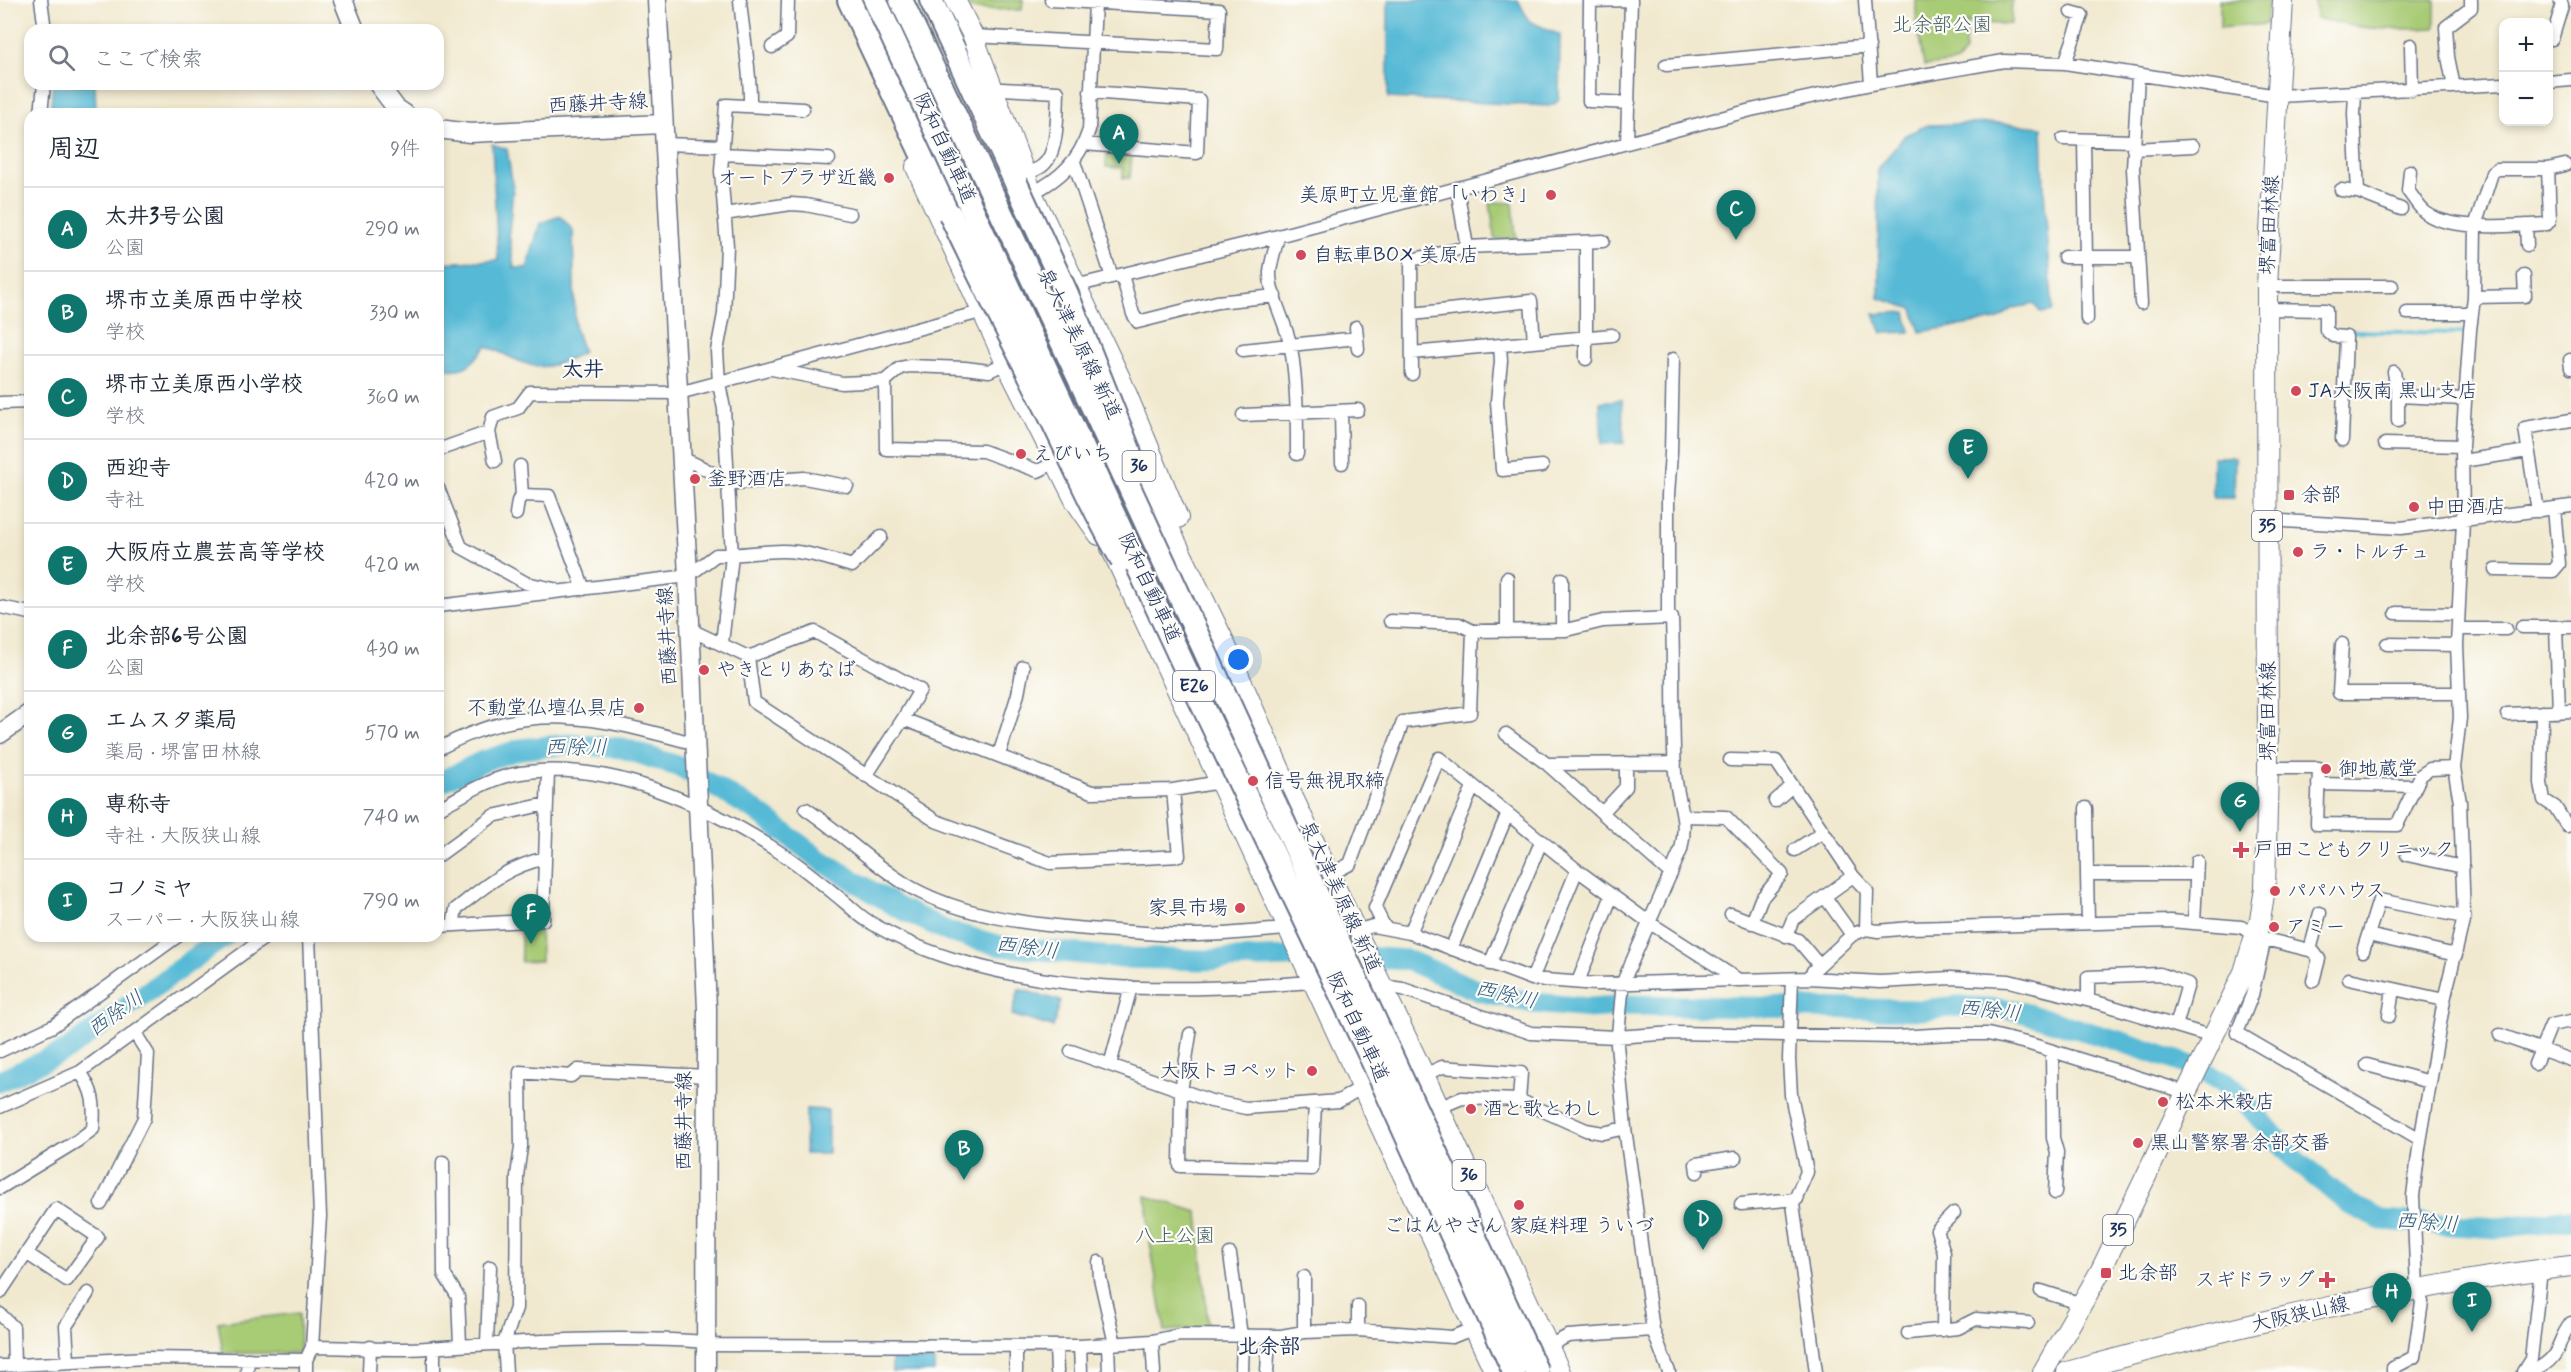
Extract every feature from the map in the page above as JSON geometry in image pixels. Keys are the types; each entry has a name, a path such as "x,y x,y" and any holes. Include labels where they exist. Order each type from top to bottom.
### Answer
{"highway":[{"path":"849,0 991,303 1046,408 1104,529 1191,681"},
{"name":"阪和自動車道","path":"875,0 1191,681 1371,1058 1514,1372"},
{"name":"阪和自動車道","path":"901,0 1158,550 1537,1372"},
{"path":"931,0 1024,183"},
{"path":"942,0 1024,183 1129,450 1158,550"}],"main road":[{"path":"343,0 353,24"},
{"path":"657,0 663,124"},
{"path":"839,0 1006,363 1076,502 1116,559"},
{"path":"864,0 1116,559 1495,1372"},
{"name":"泉大津美原線 新道","path":"919,0 990,148 1053,291 1221,635 1329,875 1424,1075 1560,1372"},
{"name":"36","path":"955,0 973,36 995,92 1024,183 1077,286 1143,433 1215,609 1221,635"},
{"name":"堺富田林線","path":"2043,1372 2082,1305 2261,935 2265,888 2268,768 2267,286 2283,0"},
{"path":"382,90 396,108"},
{"name":"西藤井寺線","path":"444,130 470,133 663,124 691,630 707,1009 706,1372"},
{"path":"0,734 24,717"},
{"name":"大阪狭山線","path":"2073,1371 2125,1365 2301,1313 2417,1288 2571,1266"}],"street":[{"path":"41,0 44,24"},
{"path":"740,0 744,43 751,77 750,106"},
{"path":"772,47 787,37 788,0"},
{"path":"973,36 1217,49 1219,10 1051,0"},
{"path":"1627,143 1629,103 1631,0 1590,1 1589,102 1629,103"},
{"path":"1865,0 1871,84"},
{"path":"2454,87 2448,57 2446,27 2471,8 2471,0"},
{"path":"2553,36 2562,6 2560,0"},
{"path":"1024,183 1051,184 1074,162 1084,144 1089,130 1095,3"},
{"path":"2065,63 2082,15 2071,12"},
{"path":"2411,45 2412,90"},
{"path":"1666,65 1869,46"},
{"path":"495,461 489,432 493,417 518,408 530,392 679,393 1053,291 1278,236 1751,110 1871,84 2004,61 2065,63 2278,96 2499,84"},
{"path":"2138,75 2133,145 2141,303"},
{"path":"2553,81 2571,80"},
{"path":"995,92 1002,89 1058,92 1057,120 1052,151 1044,165 1024,183"},
{"path":"42,108 43,90"},
{"path":"1084,144 1197,153 1199,100 1090,92"},
{"path":"2355,93 2358,192"},
{"path":"722,643 732,556 724,409 719,383 717,351 724,315 727,246 722,150 726,105 803,109"},
{"path":"2063,139 2133,145 2193,146"},
{"path":"2084,140 2087,319"},
{"path":"664,144 829,159"},
{"path":"1074,162 1117,276 1138,322 1217,303 1275,296"},
{"path":"2393,1372 2393,1368 2414,1357 2422,1302 2417,1288 2413,1200 2420,1139 2444,1000 2464,917 2460,802 2454,768 2460,718 2457,693 2457,645 2463,521 2462,446 2474,297 2475,226 2492,173 2497,170 2548,169 2565,165"},
{"path":"2410,171 2408,191 2426,213 2440,220 2475,226 2547,224 2550,220 2548,169"},
{"path":"1457,188 1467,247"},
{"path":"2341,190 2358,192 2401,209"},
{"path":"724,214 791,204 850,214"},
{"path":"2526,225 2527,244"},
{"path":"1278,236 1270,273 1290,344 1298,412 1297,454"},
{"path":"1412,374 1411,260 1467,247 1604,241"},
{"path":"1586,242 1586,359"},
{"path":"2064,257 2137,257"},
{"path":"2474,297 2525,296 2524,276"},
{"path":"2267,286 2392,286"},
{"path":"1412,314 1531,301 1534,342"},
{"path":"2267,309 2326,310 2326,330 2333,336 2346,337 2342,440"},
{"path":"2407,313 2472,314"},
{"path":"1412,353 1612,334"},
{"path":"1243,350 1357,338"},
{"path":"1500,345 1502,362 1497,401 1502,470 1542,466"},
{"path":"1668,618 1668,495 1674,359"},
{"path":"768,368 842,383 885,381 900,368 909,366 989,371 1006,363"},
{"path":"2394,372 2398,396 2398,421"},
{"path":"885,381 886,449 983,451 1038,471 1056,462"},
{"path":"2398,396 2464,399"},
{"path":"0,403 24,402"},
{"path":"1243,415 1358,410"},
{"path":"1341,411 1342,463"},
{"path":"2538,511 2525,428 2571,420"},
{"path":"444,448 489,432"},
{"path":"2385,444 2462,446"},
{"path":"2462,461 2528,451"},
{"path":"682,459 735,483 804,478 847,486"},
{"path":"516,514 518,501 522,495 520,466"},
{"path":"522,495 549,496 584,589"},
{"path":"444,504 461,548 526,583 564,591"},
{"path":"2267,520 2401,528 2571,506"},
{"path":"2495,570 2553,572 2559,564 2554,508"},
{"path":"444,605 688,576 716,555 732,556 782,551 814,554 852,566 881,537"},
{"path":"1507,578 1507,631"},
{"path":"1563,579 1563,630"},
{"path":"0,607 24,612"},
{"path":"2396,613 2458,614"},
{"path":"1390,621 1459,624 1473,631 1507,631 1563,630 1604,621 1672,618 1675,774 1685,831 1681,850 1623,982 1617,1037 1625,1128 1653,1330 1669,1372"},
{"path":"2522,627 2571,627"},
{"path":"2507,714 2565,712 2556,627"},
{"path":"2458,629 2505,629"},
{"path":"691,630 748,657 815,632 920,690 866,776"},
{"path":"1329,875 1350,864 1403,722 1470,713 1473,631"},
{"path":"2342,644 2339,693 2457,693"},
{"path":"2387,644 2457,645"},
{"path":"748,657 754,702 936,821 1050,863 1179,856 1173,790"},
{"path":"999,755 1018,694 1023,667"},
{"path":"2542,712 2541,783 2544,800 2555,807 2567,826 2571,825"},
{"path":"444,746 497,724 531,717 574,716 611,723 696,748"},
{"path":"903,719 1092,792 1173,790 1220,782 1276,759"},
{"path":"1506,734 1547,764 1671,874"},
{"path":"1385,928 1375,908 1439,758 1577,870 1650,923 1739,980"},
{"path":"1730,760 1776,761 1853,876 1867,891 1866,929"},
{"path":"1602,813 1626,787 1626,763"},
{"path":"1547,764 1675,763"},
{"path":"2268,768 2319,768 2317,824 2397,825 2421,775 2430,769 2454,768"},
{"path":"444,926 543,920 548,772"},
{"path":"444,806 473,790 509,776 548,772 591,773 699,803 787,857 867,921 904,939 966,963 1084,986 1211,988 1311,980"},
{"path":"2318,784 2415,786"},
{"path":"1775,801 1792,786"},
{"path":"1410,933 1473,787"},
{"path":"444,852 494,816 546,804"},
{"path":"2086,808 2088,922"},
{"path":"806,810 912,888 941,902 1004,919 1052,926 1192,935 1289,931"},
{"path":"1451,949 1507,815"},
{"path":"1684,816 1726,817 1782,874 1761,899 1752,923"},
{"path":"1795,850 1823,832"},
{"path":"1490,964 1541,842"},
{"path":"2407,855 2463,867"},
{"path":"453,926 456,909 502,873 521,864 545,858"},
{"path":"2194,923 2197,861"},
{"path":"1532,979 1577,870"},
{"path":"2087,874 2196,874"},
{"path":"1786,936 1793,920 1853,876"},
{"path":"1578,982 1612,895"},
{"path":"1825,897 1852,935"},
{"path":"2363,951 2379,900 2464,917"},
{"path":"2310,950 2320,913"},
{"path":"1731,914 1798,940 1819,965"},
{"path":"1809,978 1819,965 1852,935 1866,929 1878,931 2088,922 2194,923 2241,927 2313,951 2319,959 2313,981"},
{"path":"1356,932 1374,926 1410,933 1532,979 1597,984 1809,978 1880,982 1951,978 2009,981 2088,1000 2176,1026 2211,1040"},
{"path":"2261,935 2252,995 2237,1033 2420,1139"},
{"path":"2368,935 2456,955"},
{"path":"0,1051 53,1026 170,942"},
{"path":"0,1107 80,1072 259,942"},
{"path":"0,1366 146,1358 247,1366 306,1366 312,1347 320,1216 309,942"},
{"path":"2088,1000 2088,977 2160,974 2188,984 2176,1026"},
{"path":"1792,979 1789,1059 1791,1095 1807,1172 1793,1204 1816,1372"},
{"path":"2349,979 2444,1000"},
{"path":"1379,982 1531,1033 1617,1037 1674,1033 1896,1037 1988,1034 2187,1088"},
{"path":"1110,1065 1131,987"},
{"path":"2390,1016 2393,989"},
{"path":"2535,1064 2551,1025 2571,1021"},
{"path":"101,1204 144,1118 148,1054 135,1033"},
{"path":"1190,1034 1181,1091 1180,1167 1312,1169 1315,1103"},
{"path":"2500,1035 2571,1060"},
{"path":"1071,1051 1211,1101 1246,1108 1339,1101 1362,1087"},
{"path":"2052,1051 2053,1138 2057,1152 2055,1193"},
{"path":"2367,1065 2430,1082"},
{"path":"1424,1075 1442,1067 1521,1072 1519,1100"},
{"path":"506,1372 504,1343 516,1308 517,1176 521,1147 520,1072 571,1076 578,1070 707,1076"},
{"path":"0,1188 77,1142 93,1129 95,1106 91,1086 80,1072"},
{"path":"1438,1108 1462,1098 1519,1100 1586,1130 1603,1133 1625,1128"},
{"path":"1697,1172 1696,1164 1735,1158"},
{"path":"443,1162 444,1274 458,1297 460,1345"},
{"path":"1741,1204 1797,1199"},
{"path":"0,1293 26,1253 56,1209 98,1237 67,1280 26,1253"},
{"path":"1943,1330 1944,1253 1937,1230 1954,1213"},
{"path":"1230,1254 1242,1336 1242,1372"},
{"path":"1099,1262 1111,1344 1109,1372"},
{"path":"487,1343 490,1267"},
{"path":"2541,1270 2531,1370 2550,1363 2556,1356 2560,1340 2571,1323"},
{"path":"1304,1277 1304,1332"},
{"path":"2041,1291 2082,1305"},
{"path":"68,1361 66,1326 88,1293"},
{"path":"1358,1306 1358,1330"},
{"path":"0,1314 13,1327 14,1366"},
{"path":"1908,1333 1958,1328 1976,1319 2028,1323"},
{"path":"312,1347 434,1347 646,1337 706,1343 1080,1346 1152,1341 1180,1335 1269,1336 1358,1330 1452,1337 1475,1328"},
{"path":"1548,1346 1568,1336 1653,1330"},
{"path":"1267,1372 1269,1336"},
{"path":"1152,1341 1154,1372"},
{"path":"1016,1346 1016,1372"},
{"path":"1056,1346 1057,1372"},
{"path":"1080,1346 1081,1372"},
{"path":"369,1372 370,1347"},
{"path":"434,1347 434,1372"}],"green space":[{"path":"967,0 1023,0 1022,10 971,9"},
{"name":"北余部公園","path":"1916,0 2012,0 2011,24 1966,23 1965,51 1957,62 1924,66 1916,20"},
{"path":"2220,0 2273,0 2273,2 2268,4 2266,24 2220,28"},
{"path":"2306,0 2435,0 2435,28 2375,28 2332,22 2316,18 2315,1"},
{"path":"1107,154 1132,155 1130,178 1123,178 1123,168 1106,167"},
{"path":"1490,202 1513,203 1516,239 1495,240"},
{"path":"540,925 541,961 521,962 521,926"},
{"name":"八上公園","path":"1146,1196 1198,1212 1208,1328 1165,1331 1150,1243"},
{"path":"299,1313 300,1353 223,1353 218,1322"}],"water":[{"path":"1388,0 1518,0 1529,21 1560,35 1559,99 1549,106 1388,98"},
{"path":"52,90 95,90 96,108 51,108"},
{"path":"1998,123 2042,127 2053,311 2041,313 2034,304 2014,308 1997,320 1920,332 1913,309 1879,298 1878,169 1905,135 1928,125"},
{"path":"492,144 507,149 513,188 509,233 514,268 527,268 540,223 560,216 573,230 575,328 583,352 544,367 524,363 486,346 476,359 461,369 444,369 444,263 498,260"},
{"path":"1906,312 1910,332 1882,333 1874,314"},
{"path":"1622,400 1624,443 1602,444 1600,402"},
{"path":"2213,457 2235,457 2234,498 2213,498"},
{"path":"1019,989 1061,1001 1053,1027 1012,1015"},
{"path":"806,1109 828,1110 828,1154 805,1154"},
{"path":"892,1359 934,1360 934,1372 892,1372"}],"waterway":[{"path":"2345,331 2463,333"},
{"name":"西除川","path":"444,780 483,761 521,749 569,744 622,748 683,768 756,811 819,859 897,907 949,932 1001,946 1121,958 1202,960 1318,956"},
{"name":"西除川","path":"0,1081 67,1050 217,942"},
{"name":"西除川","path":"1352,956 1407,960 1479,991 1533,1003 1590,1008 1629,1005 1922,1010 1959,1006 2014,1010 2119,1041 2198,1068 2234,1088 2294,1159 2349,1204 2382,1220 2497,1228 2571,1219"}],"place":[{"name":"太井3号公園","path":"1119,164"},
{"name":"オートプラザ近畿","path":"889,178"},
{"name":"美原町立児童館「いわき」","path":"1551,195"},
{"name":"堺市立美原西小学校","path":"1736,240"},
{"name":"自転車BOX 美原店","path":"1301,255"},
{"name":"JA大阪南 黒山支店","path":"2296,391"},
{"name":"えびいち","path":"1021,454"},
{"name":"釜野酒店","path":"695,479"},
{"name":"大阪府立農芸高等学校","path":"1968,479"},
{"name":"余部","path":"2289,495"},
{"name":"中田酒店","path":"2414,507"},
{"name":"ラ・トルチュ","path":"2298,552"},
{"name":"やきとりあなば","path":"704,670"},
{"name":"不動堂仏壇仏具店","path":"639,708"},
{"name":"御地蔵堂","path":"2326,769"},
{"name":"信号無視取締","path":"1253,781"},
{"name":"エムスタ薬局","path":"2240,832"},
{"name":"戸田こどもクリニック","path":"2241,850"},
{"name":"パパハウス","path":"2275,891"},
{"name":"家具市場","path":"1240,908"},
{"name":"アミー","path":"2274,927"},
{"name":"北余部6号公園","path":"531,944"},
{"name":"大阪トヨペット","path":"1312,1071"},
{"name":"松本米穀店","path":"2163,1102"},
{"name":"酒と歌とわし","path":"1471,1109"},
{"name":"黒山警察署余部交番","path":"2138,1143"},
{"name":"堺市立美原西中学校","path":"964,1180"},
{"name":"ごはんやさん 家庭料理 ういづ","path":"1519,1205"},
{"name":"西迎寺","path":"1703,1250"},
{"name":"北余部","path":"2106,1273"},
{"name":"スギドラッグ","path":"2327,1280"},
{"name":"専称寺","path":"2392,1323"},
{"name":"コノミヤ","path":"2472,1332"}],"district":[{"name":"太井","path":"583,370"},
{"name":"北余部","path":"1269,1347"}]}
